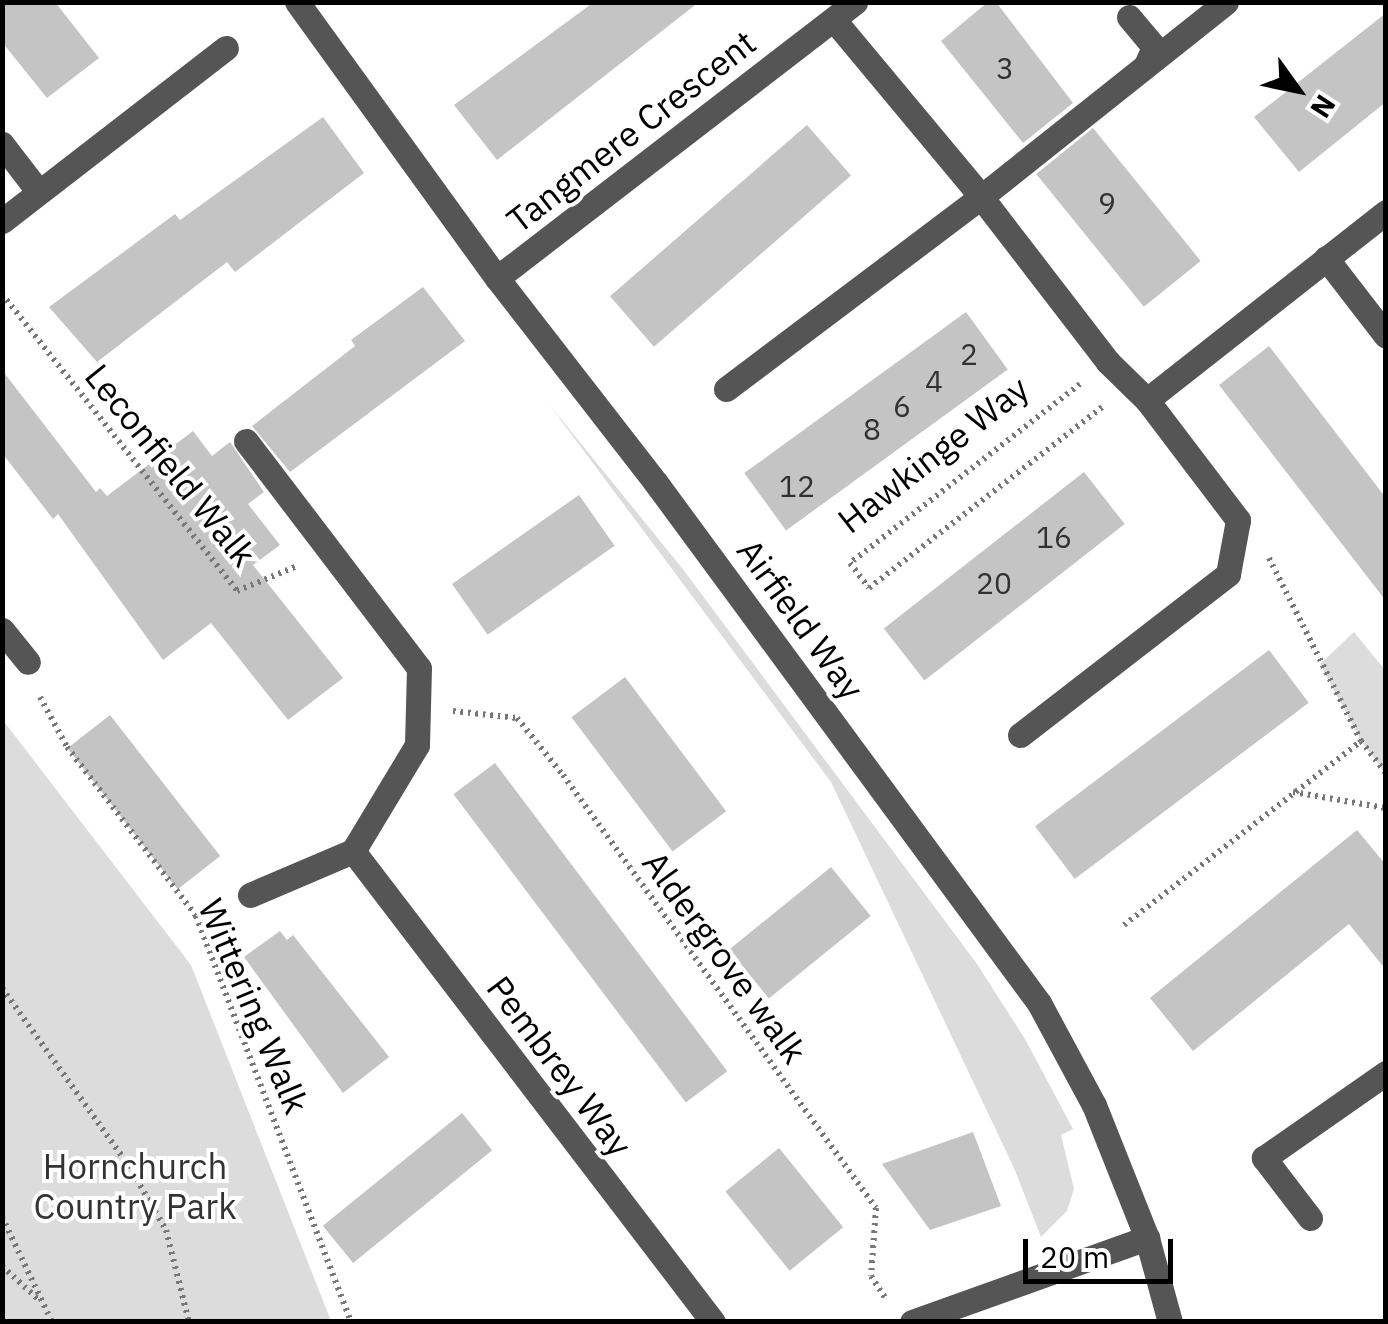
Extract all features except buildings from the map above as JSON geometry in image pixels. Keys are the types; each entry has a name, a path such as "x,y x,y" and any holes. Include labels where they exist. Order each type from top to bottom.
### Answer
{"street":[{"name":"Airfield Way","path":"297,2 497,278 656,483 1039,1003 1094,1105 1147,1238 1170,1322"},
{"name":"Tangmere Crescent","path":"497,278 855,2"},
{"path":"726,389 981,197 1226,2"},
{"path":"1128,17 1154,47 1146,66"},
{"path":"834,20 981,197 1108,362 1138,392 1238,520 1228,574 1020,736"},
{"path":"2,221 226,48"},
{"path":"2,144 38,191"},
{"path":"1138,392 1386,212"},
{"path":"1326,258 1386,336"},
{"path":"246,441 419,668 417,745 353,852 250,895"},
{"path":"4,631 28,662"},
{"name":"Pembrey Way","path":"353,852 712,1322"},
{"path":"1310,1218 1264,1158 1386,1073"},
{"path":"912,1322 1147,1238"}],"path":[{"name":"Leconfield Walk","path":"2,294 237,592 330,552"},
{"name":"Hawkinge Way","path":"1108,362 850,563 868,588 1138,392"},
{"path":"1238,520 1254,528 1361,741 1386,773"},
{"name":"Wittering Walk","path":"4,631 67,747 196,916 351,1322"},
{"name":"Aldergrove walk","path":"418,707 517,718 563,775 876,1208 871,1276 890,1306"},
{"path":"1124,925 1361,741"},
{"path":"1293,792 1386,808"},
{"path":"2,988 129,1166 166,1230 189,1322"},
{"path":"2,1217 52,1322"},
{"path":"2,1266 44,1304"}],"green space":[{"path":"548,403 682,568 977,964 1025,1039 1073,1129 1061,1135 1074,1189 1067,1211 1041,1237 1014,1168 831,782"},
{"path":"1354,632 1385,670 1385,773 1361,741 1320,664"},
{"name":"Hornchurch Country Park","path":"2,719 191,965 331,1321 3,1321"}]}
